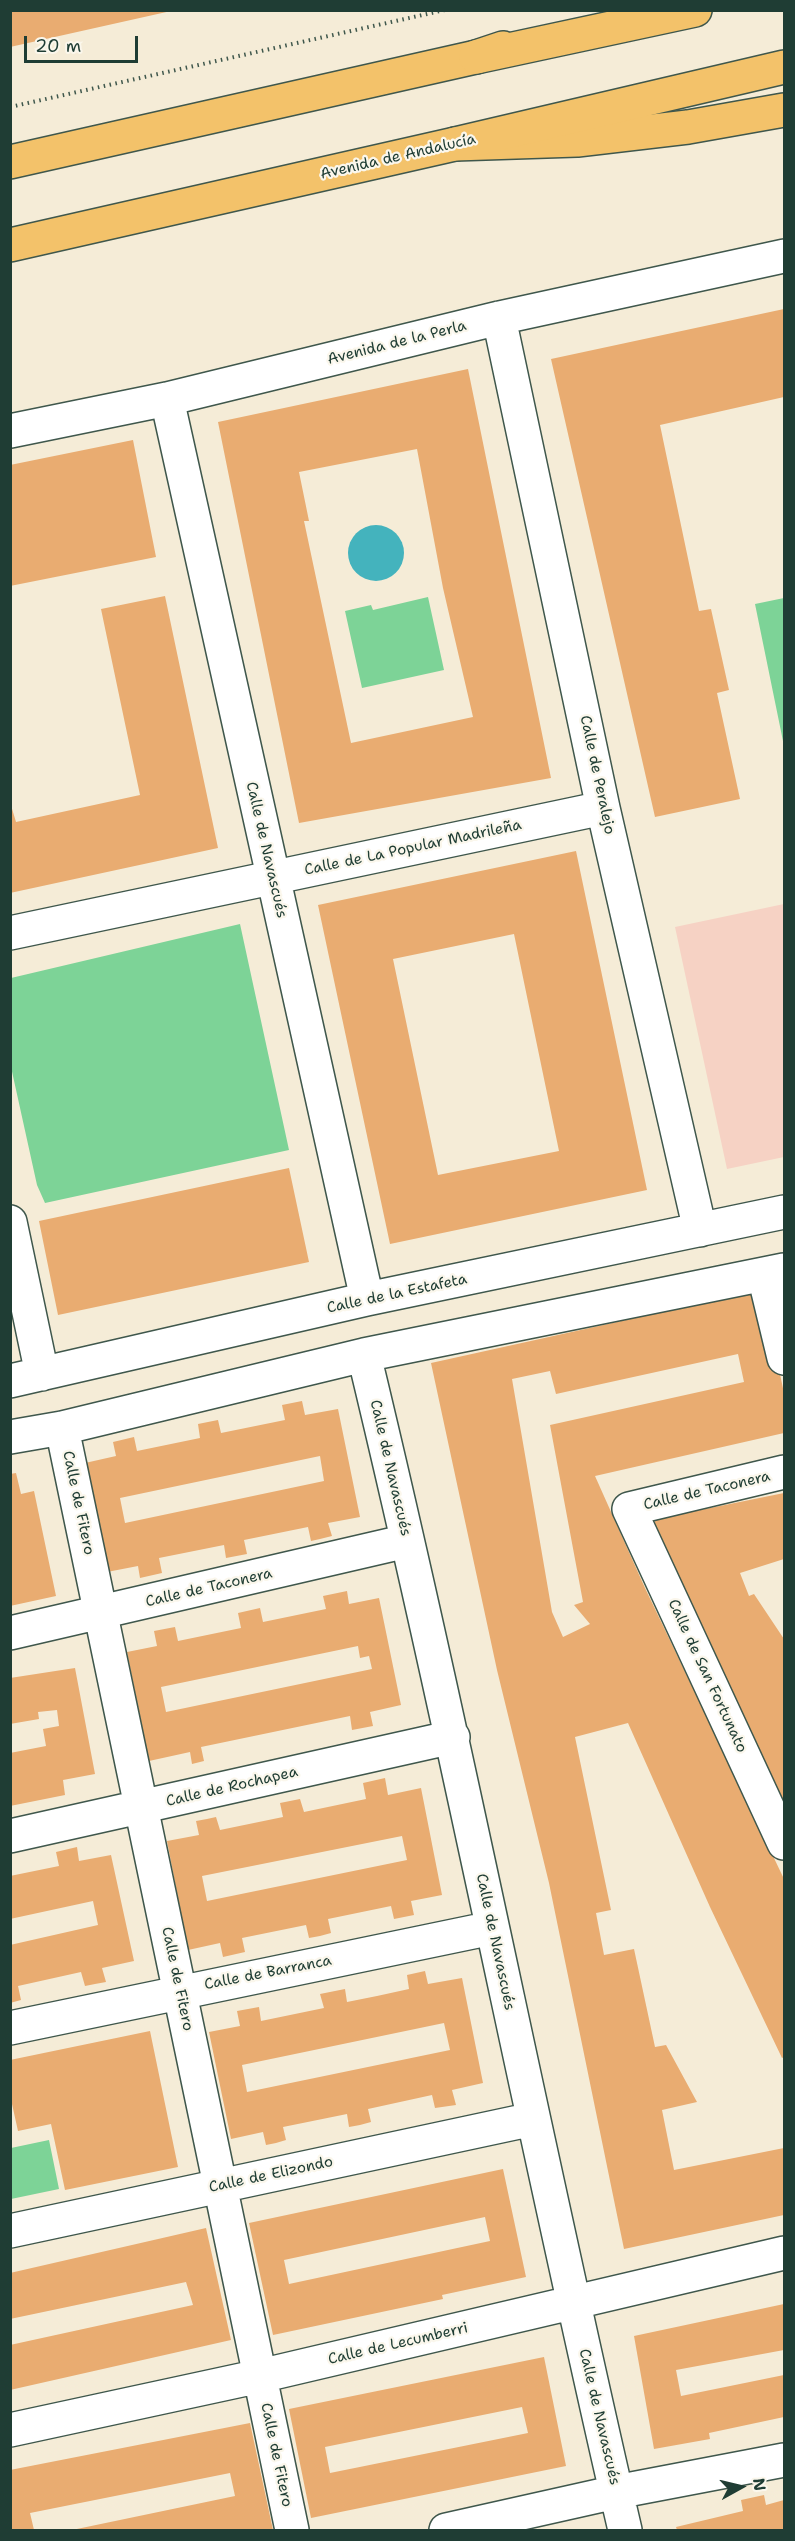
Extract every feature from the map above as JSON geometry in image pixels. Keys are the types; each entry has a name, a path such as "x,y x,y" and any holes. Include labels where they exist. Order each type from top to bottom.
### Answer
{"main road":[{"path":"476,57 617,10"},
{"path":"10,162 696,10"},
{"name":"Avenida de Andalucía","path":"10,245 784,67"},
{"path":"455,144 577,140 688,127 784,110"}],"street":[{"name":"Avenida de la Perla","path":"10,431 167,399 499,318 784,256"},
{"name":"Calle de Peralejo","path":"499,318 603,808 700,1230"},
{"name":"Calle de Navascués","path":"167,399 272,878 368,1299"},
{"name":"Calle de La Popular Madrileña","path":"10,933 603,808"},
{"name":"Calle de la Estafeta","path":"26,1378 368,1299 784,1212"},
{"path":"10,1222 26,1378"},
{"path":"10,1437 62,1428 364,1355 774,1272 784,1358"},
{"name":"Calle de Navascués","path":"364,1355 453,1737 533,2119 625,2530"},
{"name":"Calle de Fitero","path":"62,1428 292,2530"},
{"name":"Calle de Taconera","path":"629,1509 784,1472"},
{"name":"Calle de San Fortunato","path":"629,1509 784,1843"},
{"name":"Calle de Taconera","path":"10,1633 407,1541"},
{"name":"Calle de Rochapea","path":"10,1836 453,1737"},
{"name":"Calle de Barranca","path":"10,2028 179,1991 492,1928"},
{"name":"Calle de Elizondo","path":"10,2231 533,2119"},
{"name":"Calle de Lecumberri","path":"10,2430 260,2376 784,2253"},
{"path":"446,2530 616,2492 784,2460"}],"path":[{"path":"10,107 445,10"}],"shaded area":[{"path":"784,904 784,1157 727,1169 675,927"}],"green space":[{"path":"428,597 444,670 362,688 345,611 371,605 373,610"},
{"path":"784,598 784,746 755,604"},
{"path":"240,924 289,1150 45,1203 37,1185 11,1067 11,978"},
{"path":"49,2140 59,2189 11,2199 11,2148"}],"water":[{"path":"370,525 382,525 392,529 400,537 404,553 400,569 392,577 382,581 370,581 360,577 352,569 348,559 348,547 352,537 360,529"}],"building":[{"path":"10,10 171,10 171,11 10,47"},
{"path":"784,309 784,397 660,425 699,611 711,609 729,690 717,693 740,799 655,817 551,359"},
{"path":"468,369 551,778 299,823 218,422","holes":["417,449 443,588 473,717 351,743 304,521 309,521 299,472"]},
{"path":"133,440 156,557 10,586 10,465"},
{"path":"165,596 218,848 10,893 10,802 16,822 140,795 101,609"},
{"path":"576,851 647,1190 390,1244 318,905","holes":["514,934 559,1151 438,1175 393,959"]},
{"path":"289,1168 309,1262 58,1315 39,1221"},
{"path":"762,1290 784,1393 784,1433 595,1476 645,1588 784,1879 784,2057 782,2058 710,1907 628,1723 575,1737 611,1910 596,1913 604,1955 634,1949 655,2047 666,2045 697,2102 662,2110 674,2170 784,2148 784,2215 624,2249 549,1883 497,1670 431,1363","holes":["738,1354 744,1382 550,1425 583,1602 574,1605 590,1624 563,1637 552,1612 512,1379 550,1371 556,1394"]},
{"path":"302,1401 305,1415 338,1409 360,1517 328,1523 332,1536 311,1541 308,1527 244,1540 247,1554 226,1558 224,1545 159,1558 162,1573 140,1578 138,1566 107,1572 85,1463 116,1456 113,1442 134,1437 137,1451 200,1438 198,1424 218,1420 221,1433 285,1420 282,1405","holes":["320,1456 324,1481 125,1523 120,1498"]},
{"path":"16,1473 21,1494 34,1491 56,1596 10,1606 10,1474"},
{"path":"784,1493 784,1559 740,1573 749,1596 754,1594 784,1639 784,1826 649,1535 656,1519"},
{"path":"347,1591 349,1604 379,1598 401,1705 370,1712 373,1726 352,1730 350,1716 201,1747 204,1761 192,1764 190,1752 149,1761 127,1652 157,1646 154,1631 175,1627 178,1641 241,1628 238,1613 260,1608 263,1622 326,1609 323,1596","holes":["358,1646 360,1658 369,1656 372,1669 166,1712 161,1687"]},
{"path":"75,1668 95,1774 63,1780 65,1795 10,1806 10,1753 46,1746 43,1729 59,1726 57,1710 38,1712 39,1719 10,1724 10,1678"},
{"path":"385,1778 388,1795 421,1788 442,1895 411,1901 414,1915 394,1919 391,1906 328,1919 331,1933 320,1936 309,1938 306,1925 242,1938 245,1952 223,1957 220,1943 188,1950 167,1841 199,1835 196,1821 216,1817 220,1830 283,1817 280,1803 300,1799 304,1812 366,1799 363,1783","holes":["402,1836 407,1860 207,1901 202,1876"]},
{"path":"77,1847 79,1861 111,1855 134,1961 102,1968 106,1982 85,1986 81,1972 18,1986 21,2000 10,2003 10,1945 98,1925 93,1901 10,1919 10,1876 59,1866 56,1852"},
{"path":"425,1971 428,1984 462,1978 483,2083 452,2090 456,2105 435,2108 432,2095 368,2109 371,2122 360,2125 349,2127 347,2114 283,2127 286,2140 276,2143 266,2145 263,2132 231,2139 209,2032 240,2026 237,2011 259,2007 261,2021 324,2008 320,1994 345,1989 347,2002 409,1989 407,1975","holes":["444,2023 450,2050 247,2092 242,2065"]},
{"path":"150,2031 178,2167 65,2190 51,2124 18,2131 10,2095 10,2060"},
{"path":"503,2169 526,2277 442,2295 443,2299 273,2335 249,2223","holes":["485,2217 490,2241 289,2284 284,2260"]},
{"path":"206,2228 231,2340 10,2390 10,2345 193,2305 186,2282 10,2319 10,2273"},
{"path":"784,2304 784,2350 676,2370 681,2396 784,2375 784,2417 709,2433 710,2439 654,2449 634,2336"},
{"path":"544,2357 566,2466 311,2518 289,2409","holes":["522,2407 528,2433 330,2473 325,2447"]},
{"path":"250,2423 273,2530 72,2530 235,2496 230,2473 30,2513 34,2530 10,2530 10,2470"},
{"path":"764,2495 766,2505 784,2500 784,2530 677,2530 676,2527 743,2511 741,2500"}]}
